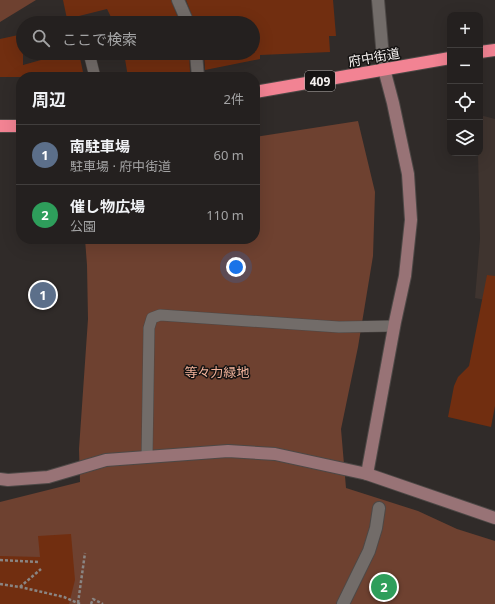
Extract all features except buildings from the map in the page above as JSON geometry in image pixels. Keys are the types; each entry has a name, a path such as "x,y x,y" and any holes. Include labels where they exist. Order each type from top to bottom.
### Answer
{"highway":[{"path":"483,52 495,50"},
{"name":"府中街道","path":"260,91 447,58"},
{"path":"0,126 16,126"}],"street":[{"path":"179,0 185,16"},
{"path":"367,474 394,326 405,276 411,220 408,174 394,103 384,69 378,0"},
{"path":"197,60 198,72"},
{"path":"0,479 8,480 48,476 106,460 228,451 275,454 367,474 495,518"},
{"path":"343,604 369,551 376,528 379,508"}],"lane":[{"path":"91,60 94,72"},
{"path":"147,457 149,328 152,318 160,315 339,327 394,326"}],"path":[{"path":"0,584 64,597 79,604 85,553"},
{"path":"0,560 40,562"},
{"path":"20,587 41,569"},
{"path":"91,604 93,599 103,604"}],"shaded area":[{"path":"483,116 495,119 495,302 475,298 480,239 478,156 483,156"}],"green space":[{"path":"0,0 36,0 0,22"},
{"name":"等々力緑地","path":"358,121 375,192 373,256 358,347 341,429 346,488 418,511 457,529 495,541 495,604 0,604 0,502 80,482 79,449 88,319 85,244 260,244 260,136"}],"place":[{"name":"南駐車場","path":"43,295"},
{"name":"催し物広場","path":"384,587"}]}
